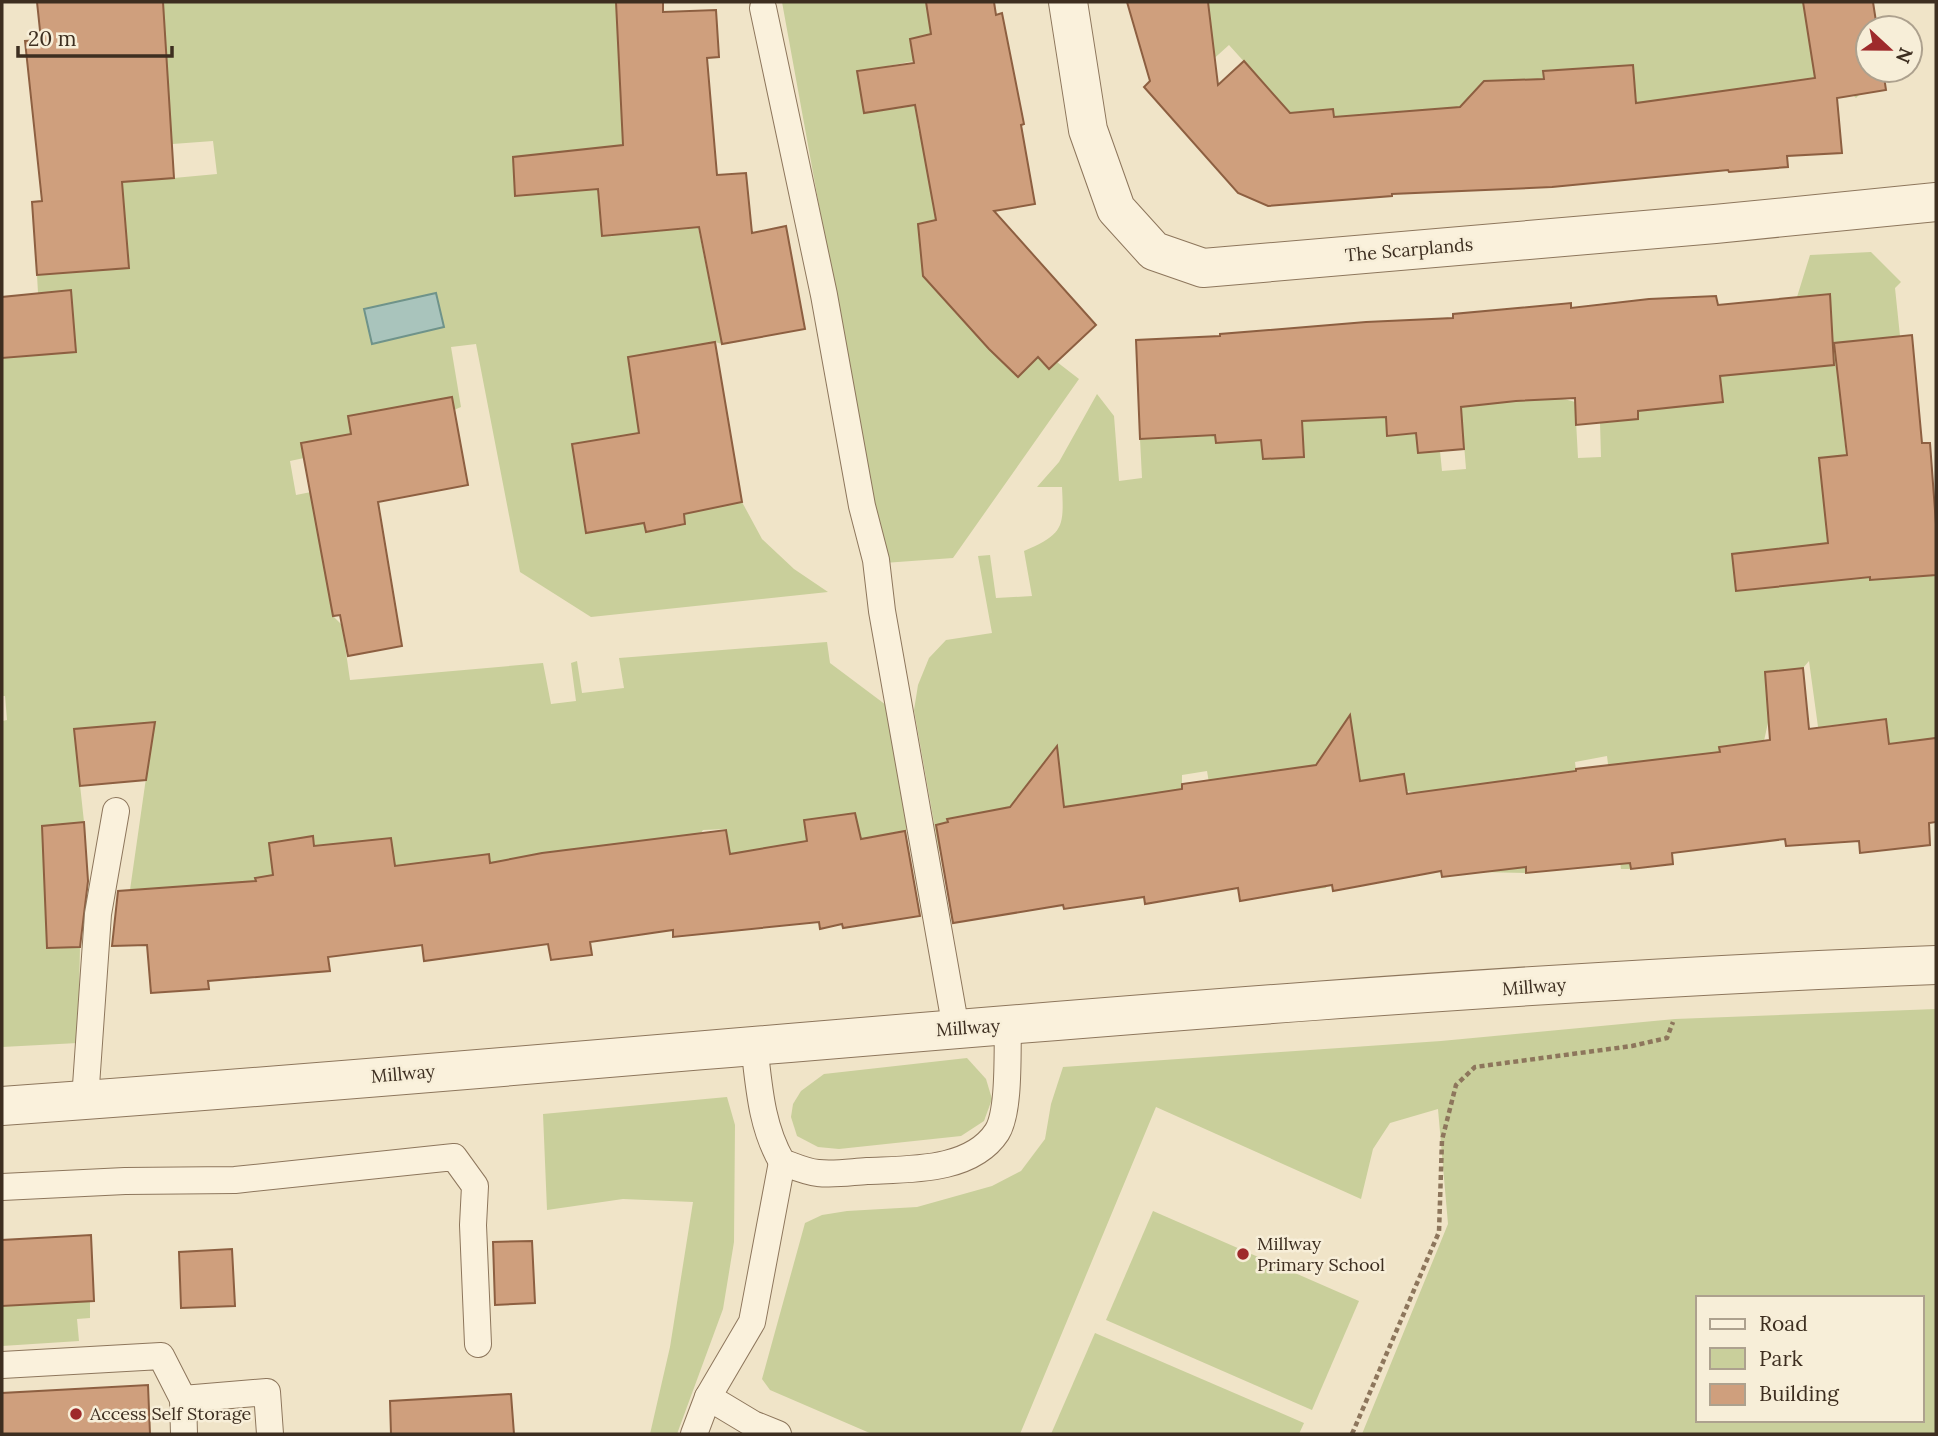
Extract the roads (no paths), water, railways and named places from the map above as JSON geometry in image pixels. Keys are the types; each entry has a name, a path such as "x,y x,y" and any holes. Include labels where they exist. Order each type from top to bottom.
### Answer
{"street":[{"name":"The Scarplands","path":"1068,2 1088,130 1116,209 1154,251 1203,268 1936,202"},
{"name":"Millway","path":"2,1106 1008,1025 1736,973 1936,965"}],"lane":[{"path":"763,8 824,295 862,506 876,560 956,1029"},
{"path":"85,1100 98,914 116,811"},
{"path":"782,1162 818,1173 932,1168 962,1159 983,1146 997,1132 1002,1119 1006,1094 1008,1025"},
{"path":"694,1434 708,1397 751,1322 782,1162 773,1147 763,1119 754,1044"},
{"path":"2,1188 125,1181 235,1180 454,1157 475,1186 473,1225 478,1343"},
{"path":"2,1365 161,1356 183,1399 184,1434"},
{"path":"183,1399 267,1392 270,1434"},
{"path":"708,1397 753,1424 778,1434"}],"water":[{"path":"436,293 444,327 372,344 364,309"}],"place":[{"name":"Millway Primary School","path":"1243,1254"},
{"name":"Access Self Storage","path":"76,1414"}]}
